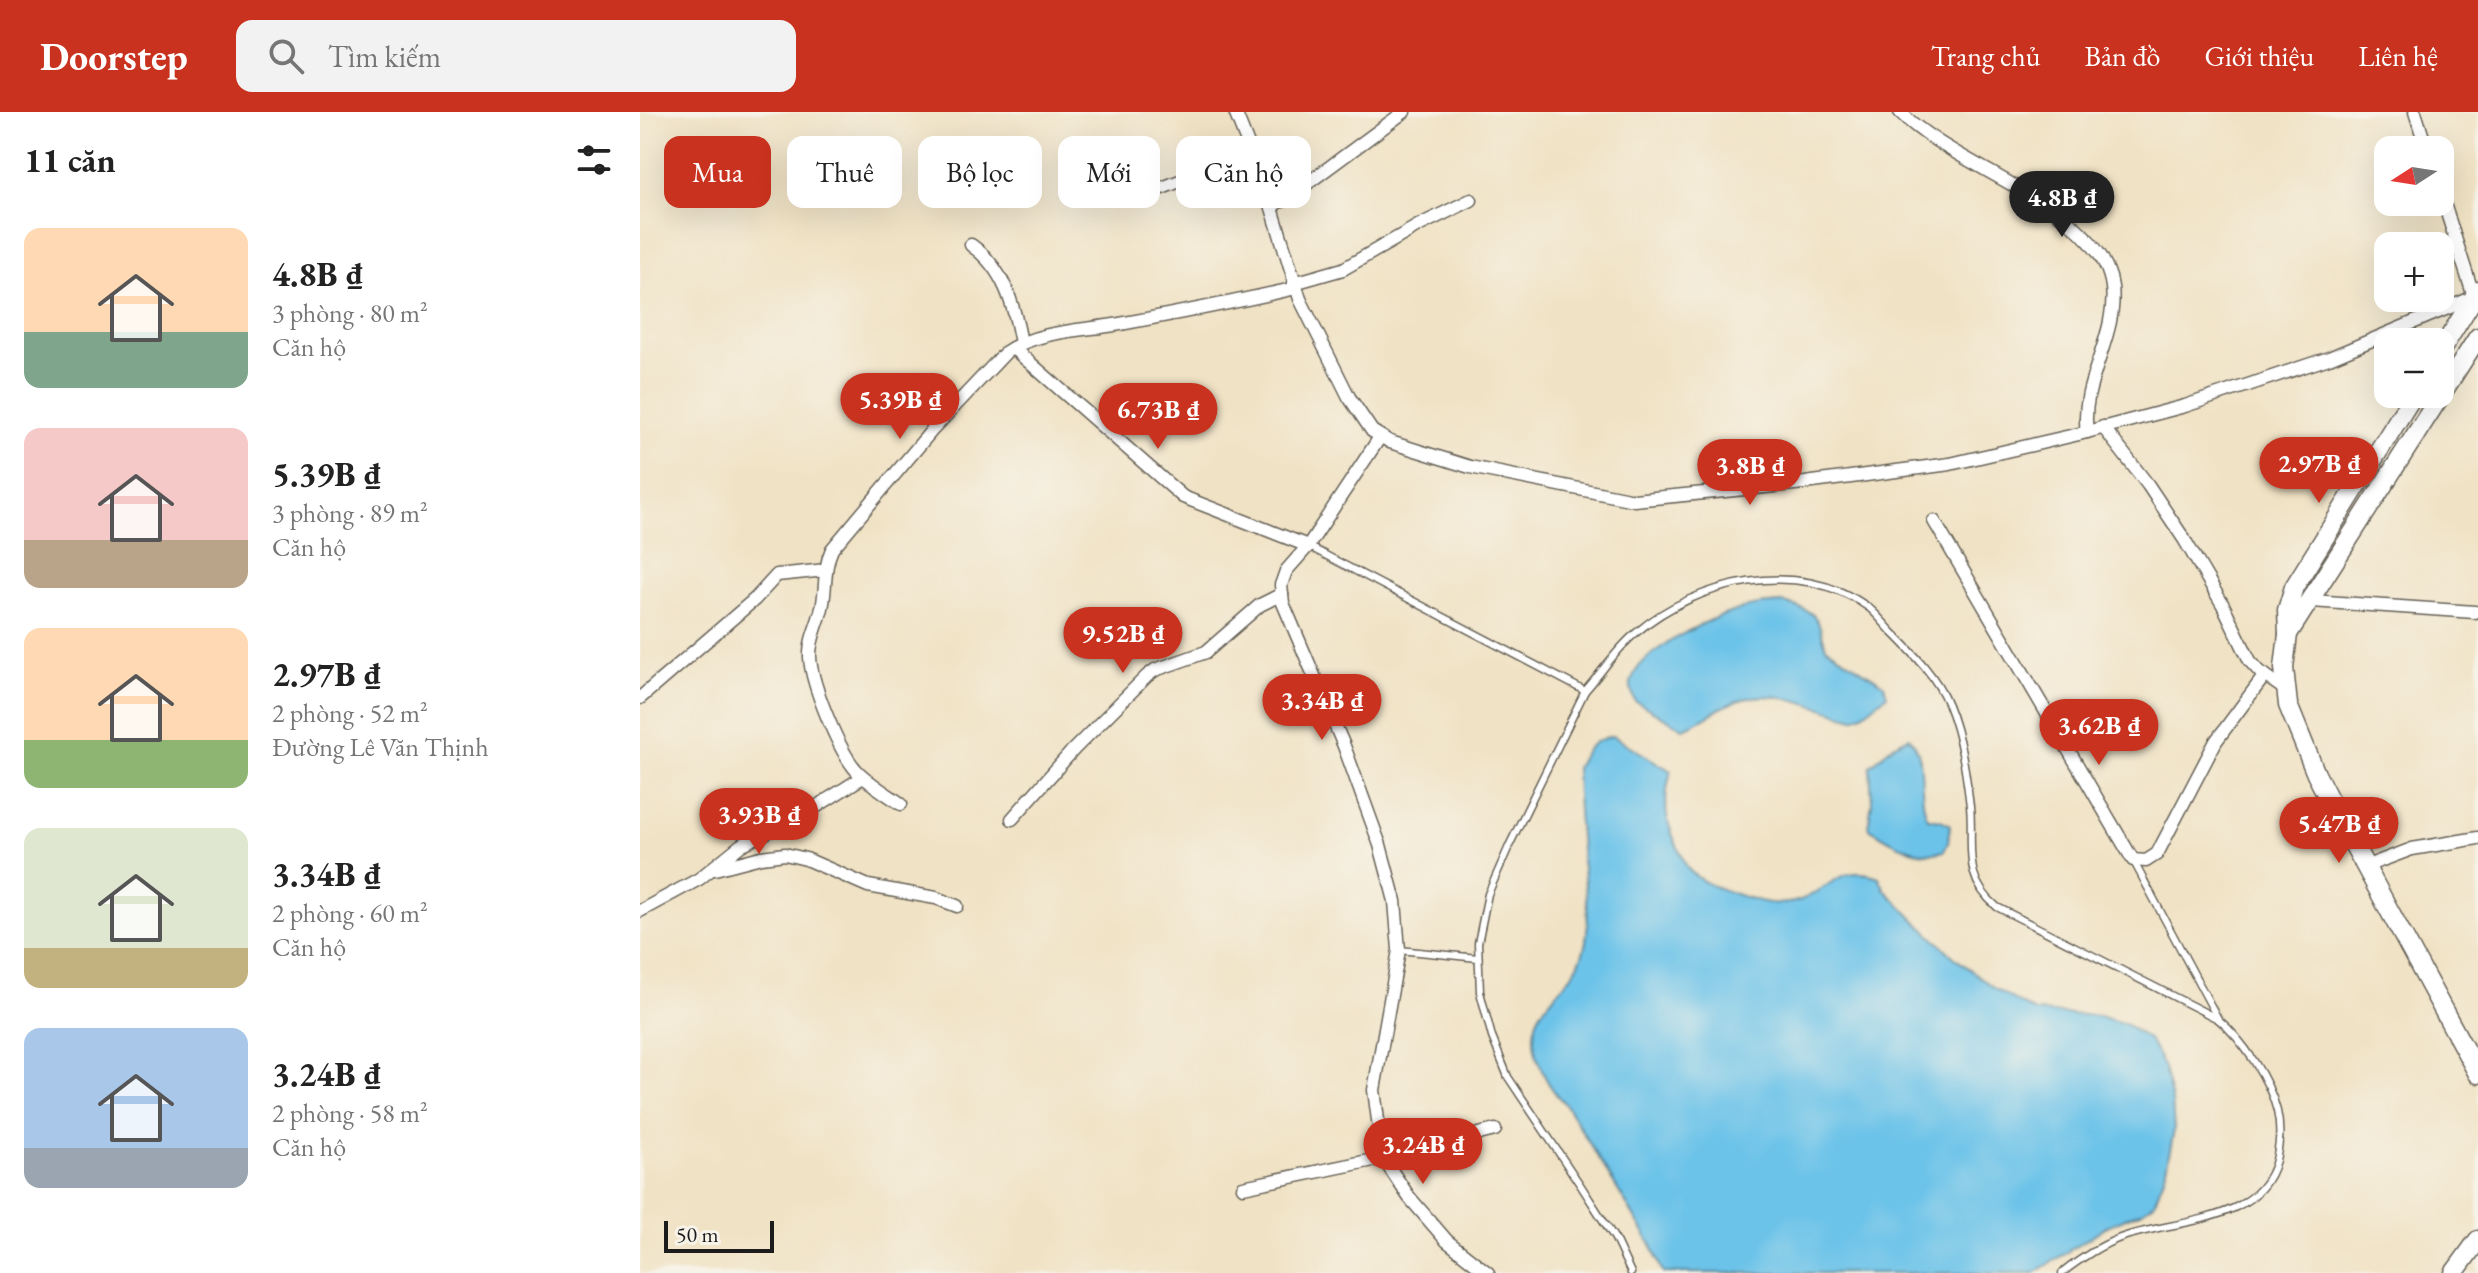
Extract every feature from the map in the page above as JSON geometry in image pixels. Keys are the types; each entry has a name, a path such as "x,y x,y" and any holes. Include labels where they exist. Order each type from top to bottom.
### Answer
{"main road":[{"path":"2454,331 2477,296"},
{"path":"2288,634 2478,337"},
{"path":"2405,408 2294,587 2287,610 2286,690 2288,705 2316,774 2478,1074"},
{"path":"2454,1273 2478,1240"}],"street":[{"path":"1235,112 1244,136"},
{"path":"1311,181 1404,112"},
{"path":"1900,112 1933,141 2052,208 2078,228 2100,253 2111,282 2112,306 2086,412 2087,432"},
{"path":"2415,112 2423,136"},
{"path":"1162,188 1176,182"},
{"path":"901,804 854,768 818,691 810,658 814,629 822,608 826,561 832,549 933,429 1017,345 1064,332 1217,307 1295,286 1343,269 1471,200"},
{"path":"1272,208 1295,286 1349,397 1364,421 1380,437 1470,467 1634,500 1805,483 1950,464 2185,406 2329,358 2477,296 2449,216"},
{"path":"971,245 986,255 1001,277 1015,309 1017,345 1183,497 1308,546"},
{"path":"2103,427 2148,485 2184,539 2223,605 2250,661 2286,690"},
{"path":"1380,437 1308,546 1286,571 1281,585 1283,603 1344,746 1380,845 1395,901 1399,950 1374,1090 1383,1158 1409,1197 1447,1241 1488,1273"},
{"path":"1934,521 2133,860 2146,861 2157,854 2216,741 2265,675"},
{"path":"640,698 755,599 777,575 826,570"},
{"path":"1012,819 1074,749 1147,676 1155,670 1206,652 1260,605 1282,594"},
{"path":"2311,601 2475,612"},
{"path":"640,911 709,871 741,845 811,810 863,777"},
{"path":"2364,867 2412,849 2478,838"},
{"path":"709,871 785,854 806,859 868,886 936,898 957,906"},
{"path":"1243,1187 1383,1158 1495,1130"}],"lane":[{"path":"1308,546 1585,691"},
{"path":"1631,1273 1615,1239 1508,1077 1492,1037 1480,992 1478,943 1488,894 1585,691 1634,633 1663,612 1701,592 1759,580 1801,580 1830,588 1868,607 1921,662 1948,704 1963,760 1970,810 1971,865 1983,895 1997,907 2218,1019 2233,1031 2251,1056 2275,1105 2280,1144 2274,1168 2263,1186 2246,1202 2225,1212 2158,1226 2118,1239 2080,1259 2062,1273"},
{"path":"2133,860 2218,1019"},
{"path":"1399,950 1478,958"}],"water":[{"path":"1784,603 1804,609 1814,616 1826,647 1884,684 1887,695 1854,718 1791,699 1760,696 1727,705 1683,728 1635,701 1631,685 1636,671 1645,660 1674,639 1741,609"},
{"path":"1613,736 1671,771 1666,804 1668,823 1687,867 1701,880 1751,899 1781,904 1806,898 1834,880 1853,873 1879,877 1885,890 1914,919 1955,958 1997,990 2035,1012 2099,1016 2125,1024 2149,1040 2164,1068 2172,1101 2174,1131 2165,1174 2154,1203 2107,1226 2035,1273 1663,1273 1652,1246 1566,1105 1543,1074 1535,1048 1536,1023 1577,966 1587,936 1576,768 1590,747 1599,740"},
{"path":"1909,737 1919,755 1928,818 1950,825 1944,851 1914,851 1868,827 1872,802 1870,766 1895,744"}]}
